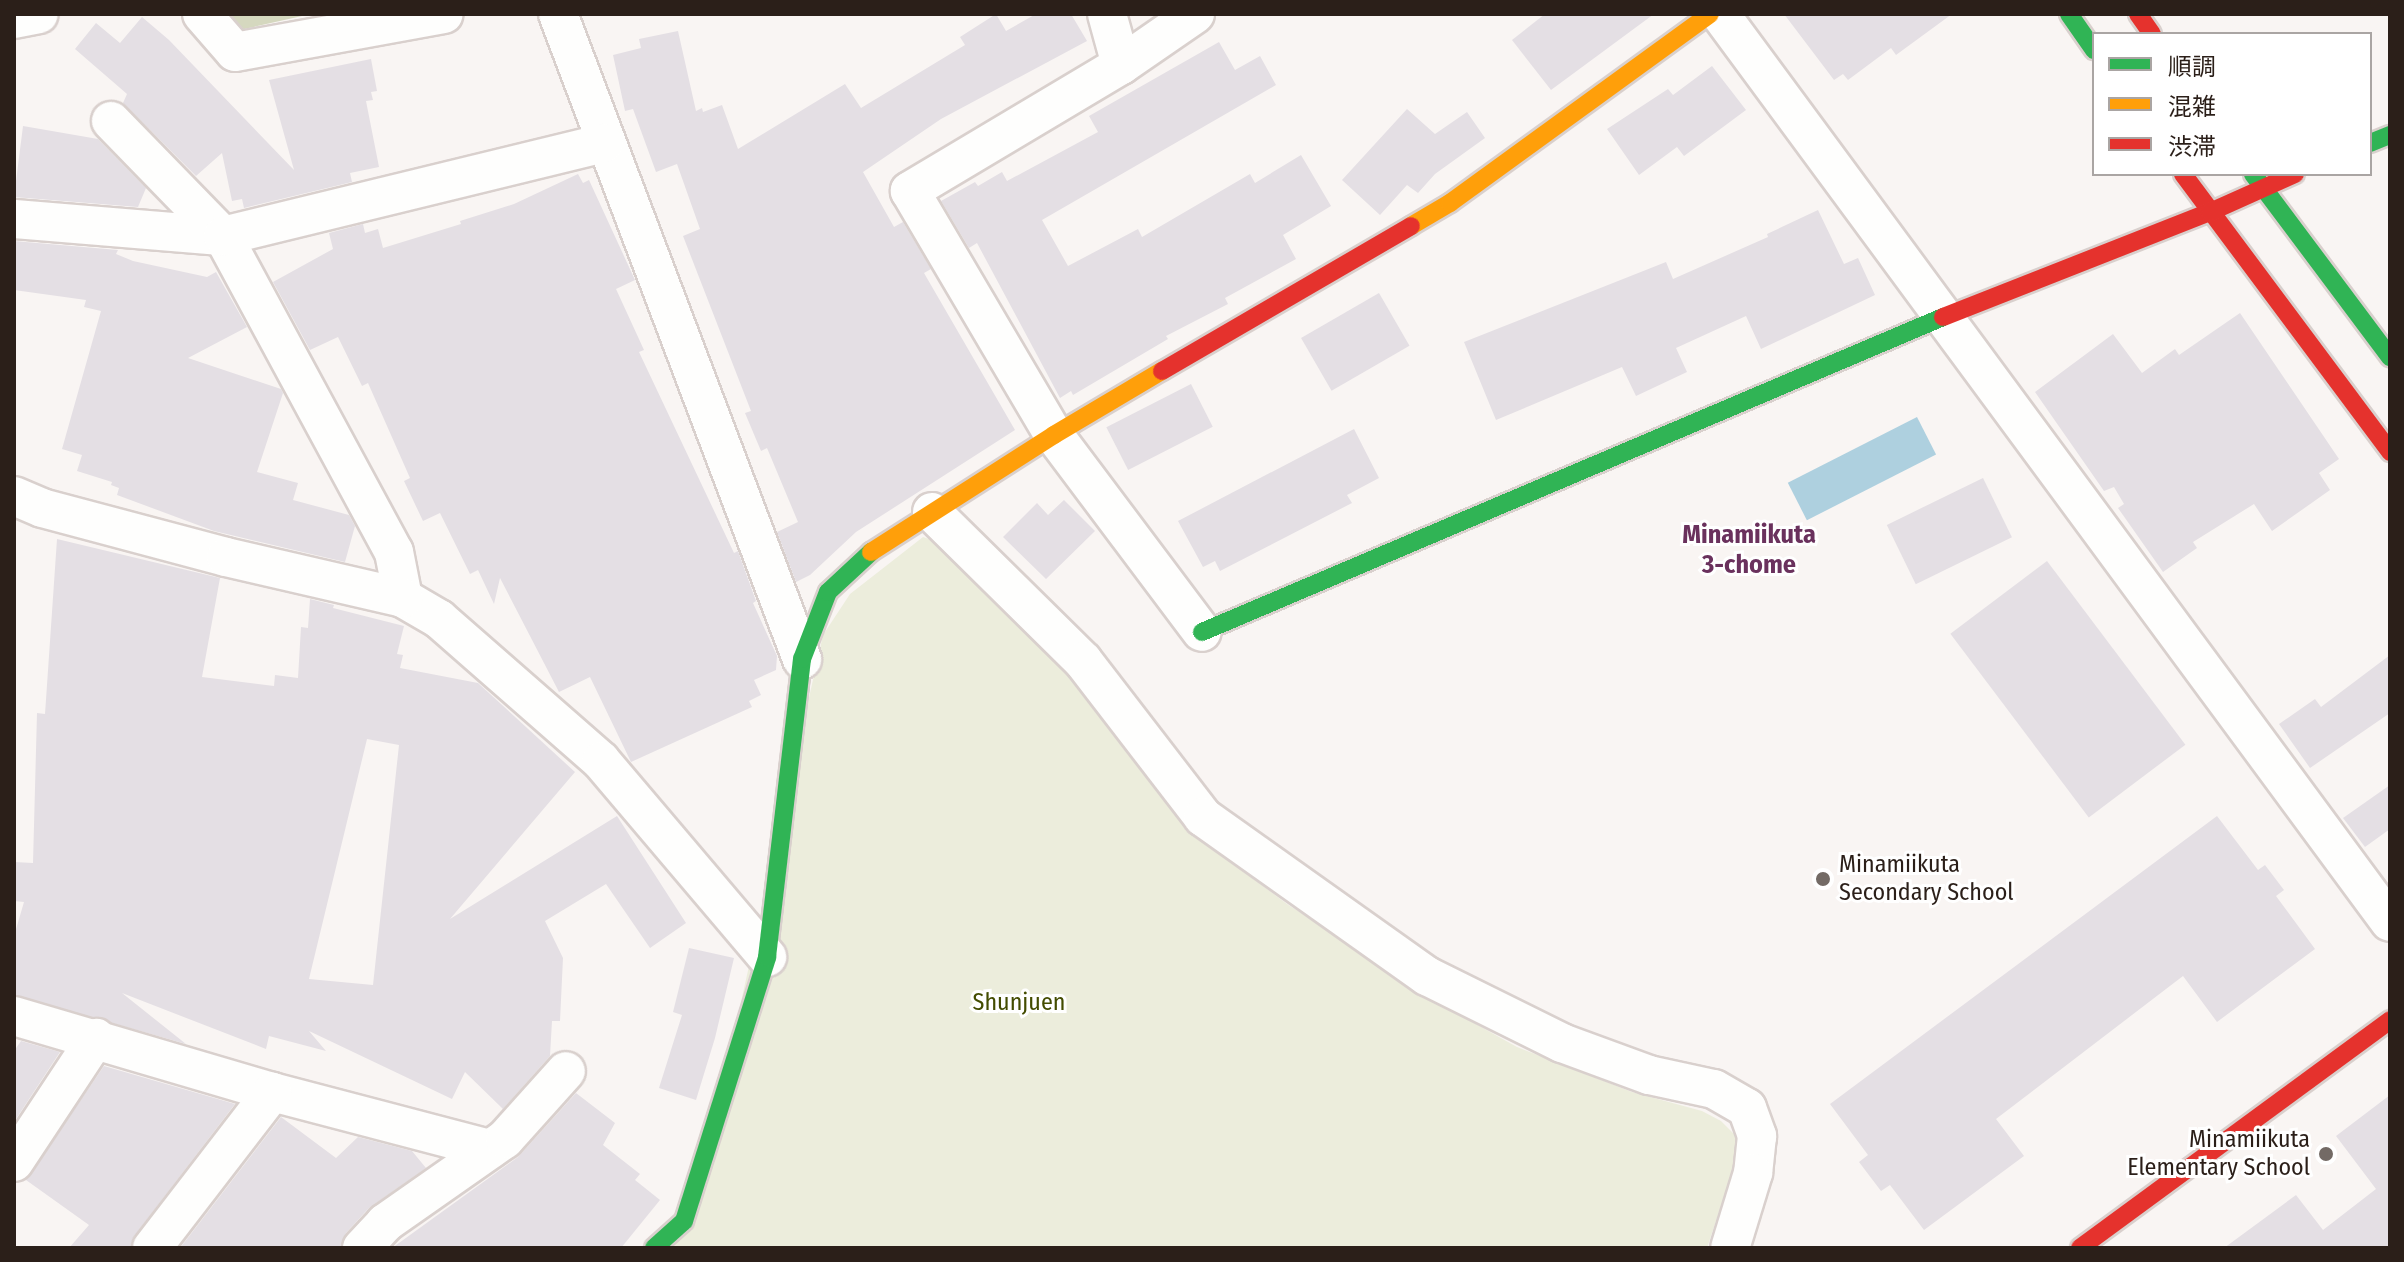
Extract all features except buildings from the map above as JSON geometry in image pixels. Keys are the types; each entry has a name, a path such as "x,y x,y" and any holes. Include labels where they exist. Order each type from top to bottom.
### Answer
{"street":[{"path":"14,19 39,14"},
{"path":"202,14 235,52 444,14"},
{"path":"558,14 604,143 802,659"},
{"path":"1107,14 1121,65"},
{"path":"1195,14 1121,65 910,191 1054,435 1202,632 1945,316 2210,212 2258,181 2284,176"},
{"path":"654,1248 684,1221 767,957 802,659 828,592 870,553 1054,435 1450,203 1710,14"},
{"path":"1720,14 2390,922"},
{"path":"2069,14 2092,47"},
{"path":"2138,14 2151,32"},
{"path":"111,121 223,236 329,425 394,552 403,598"},
{"path":"14,219 223,236 604,143"},
{"path":"2184,176 2390,452"},
{"path":"2258,181 2390,357"},
{"path":"14,496 42,508 211,553 403,598 439,619 601,761 767,957"},
{"path":"932,512 1083,661 1203,817 1427,976 1562,1043 1649,1075 1714,1089 1747,1108 1757,1136 1753,1173 1730,1248"},
{"path":"14,1016 272,1092 490,1149"},
{"path":"2080,1248 2390,1020"},
{"path":"14,1162 96,1038"},
{"path":"362,1248 385,1223 505,1139 566,1071"},
{"path":"152,1248 272,1092"}],"green space":[{"path":"213,14 311,14 240,30"},
{"name":"Shunjuen","path":"923,537 941,543 1066,668 1120,732 1196,836 1287,904 1465,1018 1517,1047 1632,1092 1702,1111 1721,1121 1738,1138 1738,1155 1707,1248 670,1248 690,1230 823,635 850,594"}],"water":[{"path":"1917,417 1936,454 1807,520 1788,483"}],"traffic: fast":[{"path":"2069,14 2092,47"},
{"path":"2372,142 2390,135"},
{"path":"2254,176 2390,357"},
{"path":"1202,632 1943,317"},
{"path":"654,1248 684,1221 767,957 802,659 828,592 871,552"}],"traffic: slow":[{"path":"1411,226 1450,203 1710,14"},
{"path":"871,552 1054,435 1162,371"}],"traffic: jam":[{"path":"2138,14 2151,32"},
{"path":"2184,176 2390,452"},
{"path":"1943,317 2210,212 2291,176"},
{"path":"1162,371 1411,226"},
{"path":"2080,1248 2390,1020"}],"place":[{"name":"Minamiikuta Secondary School","path":"1823,879"},
{"name":"Minamiikuta Elementary School","path":"2326,1154"}],"district":[{"name":"Minamiikuta 3-chome","path":"1749,550"}]}
